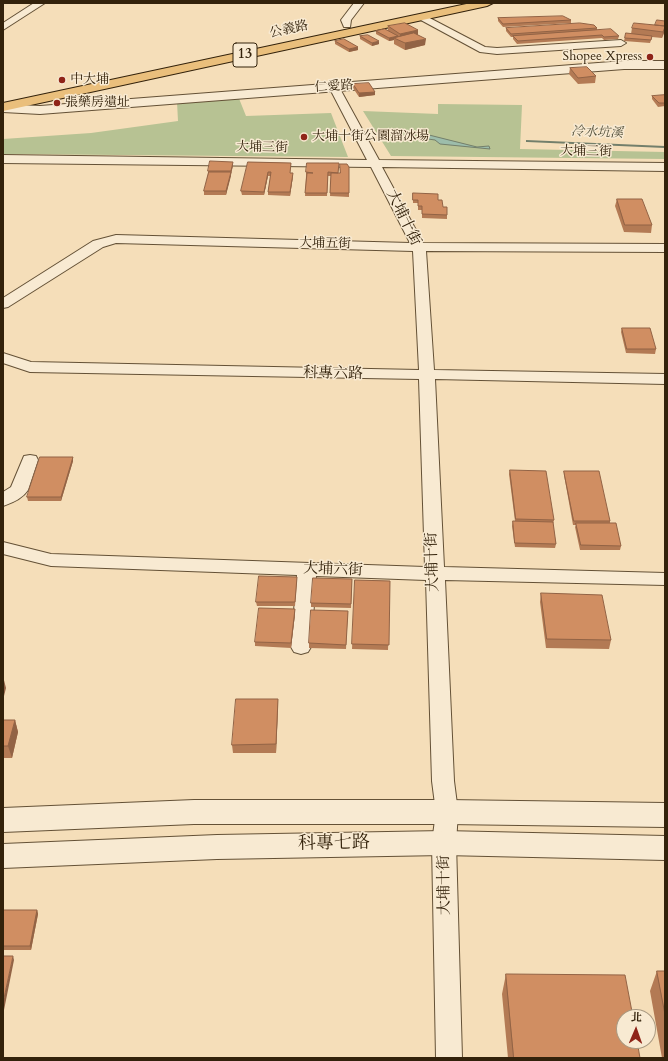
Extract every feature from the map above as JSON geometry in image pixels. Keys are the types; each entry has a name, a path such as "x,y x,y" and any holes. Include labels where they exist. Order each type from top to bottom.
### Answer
{"main road":[{"name":"公義路","path":"3,99 347,24 452,3"},
{"name":"公義路","path":"3,108 487,3"}],"street":[{"path":"3,27 40,3"},
{"path":"347,24 346,20 359,3"},
{"path":"422,17 483,50 497,51 621,43"},
{"name":"仁愛路","path":"3,108 40,110 624,65 665,65"},
{"name":"大埔十街","path":"334,87 377,164 419,247 427,374 443,781 447,812 444,842 449,1058"},
{"name":"大埔三街","path":"3,159 665,167"},
{"name":"大埔五街","path":"3,304 98,244 116,239 419,247 665,248"},
{"name":"科專六路","path":"7,363 30,367 665,379"},
{"path":"3,500 19,490 30,460"},
{"name":"大埔六街","path":"3,548 51,560 307,570 665,579"},
{"path":"301,647 307,570"},
{"name":"科專七路","path":"3,820 194,812 447,812 665,815"},
{"name":"科專七路","path":"3,856 217,847 444,842 665,848"}],"shaded area":[{"path":"238,96 246,116 331,113 348,157 3,154 3,139 91,133 178,121 177,102"},
{"path":"438,104 522,105 520,149 665,152 665,159 391,156 363,111 438,114"},
{"path":"425,134 477,147 489,146 490,149 440,144 435,140 421,138 419,135"}],"building":[{"path":"563,16 571,20 503,24 498,18"},
{"path":"657,20 665,21 665,26 655,25"},
{"path":"405,23 418,30 400,34 388,26"},
{"path":"580,23 594,25 597,28 511,34 506,28"},
{"path":"634,23 665,27 663,32 632,28"},
{"path":"385,29 398,36 389,38 376,31"},
{"path":"611,29 619,36 604,37 602,35 518,41 513,36"},
{"path":"414,33 426,39 405,43 394,38"},
{"path":"626,33 652,36 651,40 625,38"},
{"path":"368,35 379,41 372,43 360,36"},
{"path":"344,39 358,47 349,49 335,41"},
{"path":"587,67 596,76 578,78 570,68"},
{"path":"369,83 375,92 359,93 353,84"},
{"path":"665,95 665,103 659,103 652,96"},
{"path":"210,161 233,162 231,171 208,171"},
{"path":"248,162 291,163 290,173 293,173 290,192 268,192 271,172 268,172 264,192 241,191"},
{"path":"307,163 339,163 338,173 328,172 327,193 305,193 307,173 313,173 306,172"},
{"path":"340,164 347,164 349,167 349,193 330,193 331,173 340,173"},
{"path":"209,172 231,172 226,191 204,191"},
{"path":"413,193 438,194 438,200 442,200 443,207 447,207 447,215 422,214 422,206 418,206 418,200 413,200"},
{"path":"617,199 642,199 652,225 625,225"},
{"path":"622,328 650,328 656,349 627,349"},
{"path":"40,457 73,457 61,497 27,497"},
{"path":"510,470 546,471 554,520 516,519"},
{"path":"564,471 599,471 610,521 574,521"},
{"path":"513,521 553,522 556,544 515,543"},
{"path":"576,523 616,523 621,546 581,545"},
{"path":"259,576 297,577 295,602 256,602"},
{"path":"313,578 352,579 351,604 311,603"},
{"path":"355,580 390,581 389,645 352,644"},
{"path":"541,593 602,595 611,640 547,639"},
{"path":"259,608 295,609 291,643 255,642"},
{"path":"311,610 348,611 346,645 309,643"},
{"path":"236,699 278,699 276,744 232,745"},
{"path":"3,720 15,720 8,746 3,746"},
{"path":"3,910 37,910 30,946 3,946"},
{"path":"3,956 13,956 3,1003"},
{"path":"657,971 665,971 665,1014"},
{"path":"506,974 625,975 631,1009 616,1009 616,1049 638,1049 640,1058 514,1058"}],"waterway":[{"name":"冷水坑溪","path":"527,141 665,147"}],"place":[{"name":"Shopee Xpress","path":"650,57"},
{"name":"中大埔","path":"62,80"},
{"name":"張藥房遺址","path":"57,103"},
{"name":"大埔十街公園溜冰場","path":"304,137"}]}
